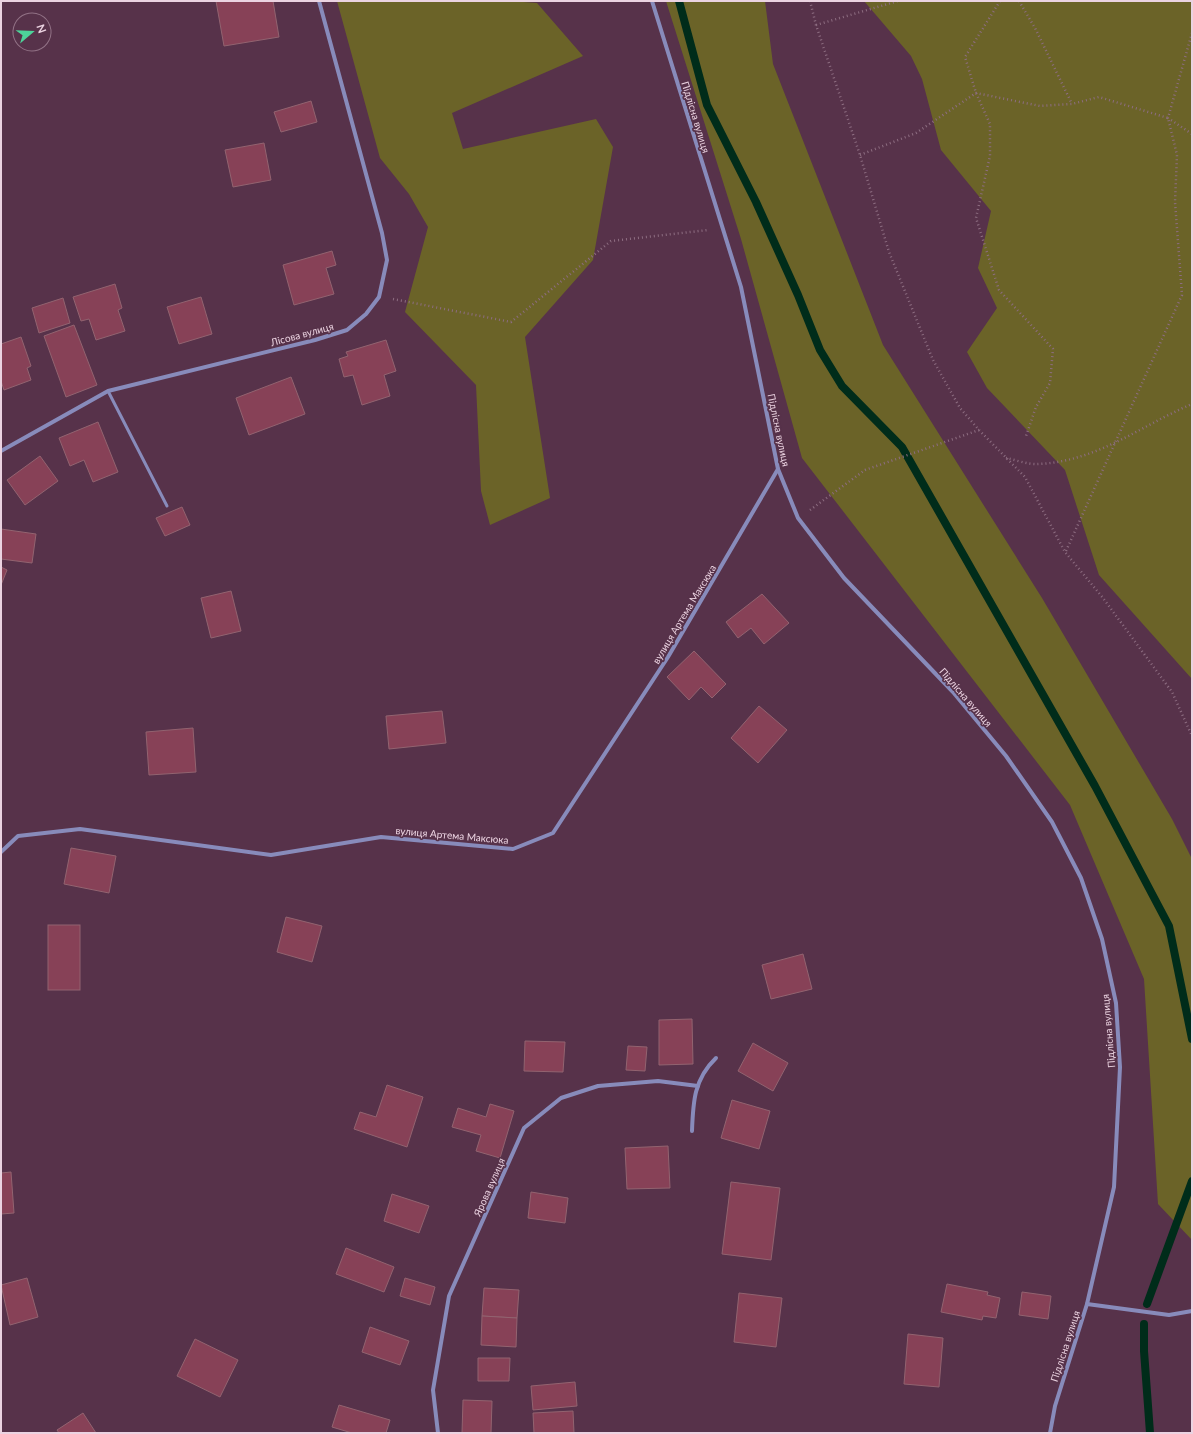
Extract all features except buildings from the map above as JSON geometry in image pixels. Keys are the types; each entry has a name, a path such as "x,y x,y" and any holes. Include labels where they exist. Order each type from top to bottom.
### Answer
{"street":[{"name":"Лісова вулиця","path":"1,451 108,391 315,340 347,330 366,314 379,297 387,260 382,234 319,1"},
{"name":"Підлісна вулиця","path":"652,1 741,287 778,469 798,518 844,578 953,692 1006,756 1052,822 1081,878 1102,939 1116,1003 1120,1067 1114,1187 1087,1304 1055,1406 1050,1433"},
{"name":"вулиця Артема Максюка","path":"1,852 18,836 80,830 270,855 382,837 513,849 553,833 668,657 778,469"},
{"path":"692,1132 694,1097 705,1068 716,1058"},
{"name":"Ярова вулиця","path":"438,1433 433,1390 449,1296 524,1128 561,1098 598,1086 658,1081 698,1086"},
{"path":"1087,1304 1170,1315 1192,1312"}],"lane":[{"path":"108,391 167,506"}],"path":[{"path":"810,1 816,25 860,155 889,252 933,360 960,408 978,430 1025,477 1065,552 1103,598 1172,692 1192,736"},
{"path":"816,25 898,1"},
{"path":"1000,1 965,57 976,93 990,124 990,156 976,218 999,290 1053,349 1050,383 1036,408 1026,436"},
{"path":"1019,1 1035,28 1072,104"},
{"path":"1065,552 1113,444 1150,369 1182,295 1175,202 1177,155 1168,118 1192,33"},
{"path":"860,155 916,133 976,93 1040,106 1072,104 1099,97 1168,118 1192,134"},
{"path":"379,297 511,322 611,241 722,228"},
{"path":"1005,457 1038,464 1081,458 1113,444 1169,414 1192,404"},
{"path":"798,518 866,470 978,430"}],"shaded area":[{"path":"337,1 510,1 537,3 583,56 452,113 463,149 596,119 613,147 593,260 525,337 550,498 490,525 481,491 476,385 405,312 428,227 409,194 380,158"},
{"path":"666,1 765,1 773,64 883,345 1042,598 1172,819 1192,859 1192,1240 1158,1204 1144,979 1070,805 802,458 741,239"},
{"path":"864,1 1192,1 1192,679 1099,575 1065,470 987,388 967,352 997,308 978,268 991,211 941,150 922,79 911,56"}],"waterway":[{"path":"679,1 707,105 756,202 798,295 820,350 842,386 902,447 1095,786 1169,926 1192,1039"},
{"path":"1147,1304 1192,1181"},
{"path":"1144,1324 1144,1351 1150,1433"}]}
